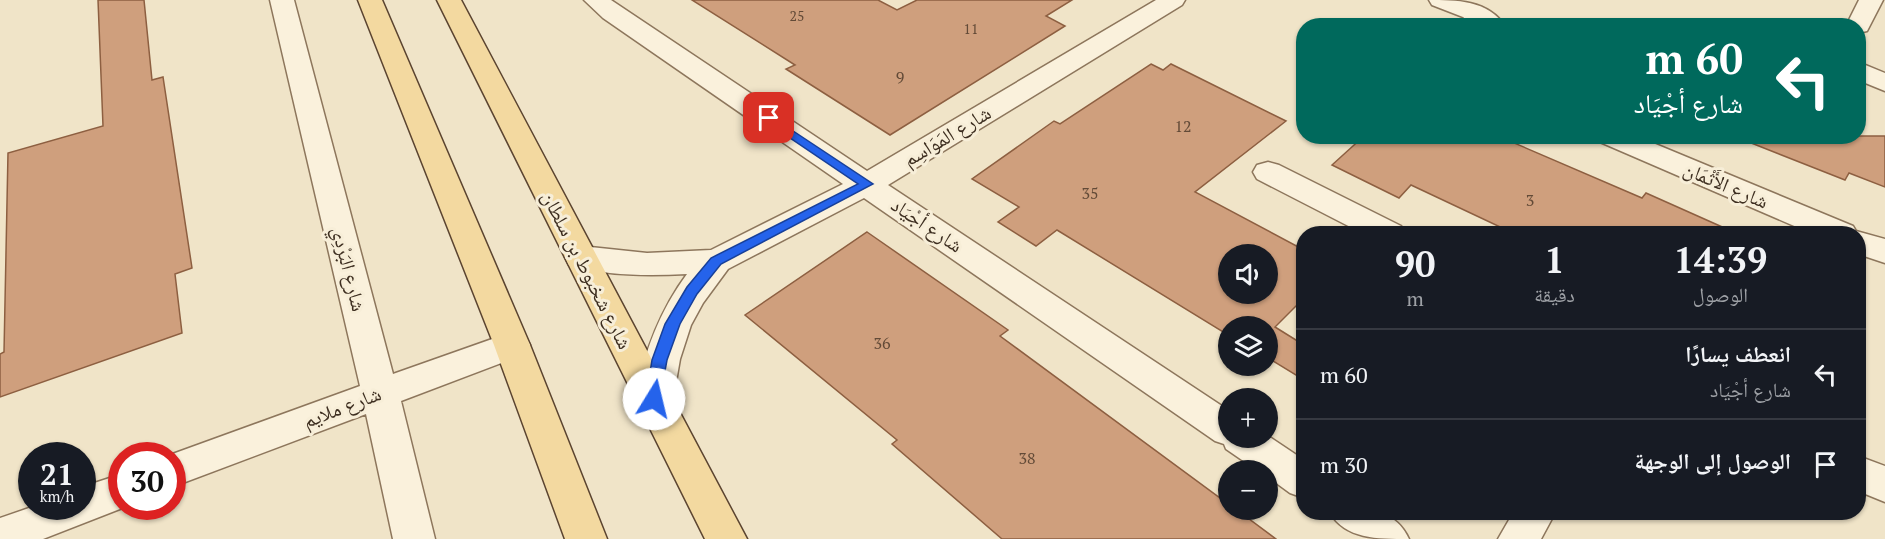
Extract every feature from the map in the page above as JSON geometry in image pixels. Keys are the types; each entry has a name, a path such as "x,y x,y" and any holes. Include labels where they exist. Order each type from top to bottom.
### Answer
{"main road":[{"path":"370,0 512,345 586,539"},
{"name":"شارع شخبوط بن سلطان","path":"449,0 726,539"}],"street":[{"name":"شارع البَرْدِي","path":"282,0 414,539"},
{"name":"شارع أجْيَاد","path":"596,0 1218,423"},
{"name":"شارع المَوَاسِم","path":"581,257 647,264 681,265 716,261 867,184 1173,0"},
{"path":"1441,0 1481,18"},
{"path":"1862,18 1871,0"},
{"path":"1866,74 1885,83"},
{"name":"شارع الأَثْمَان","path":"1629,144 1823,226"},
{"path":"1268,172 1374,226"},
{"path":"1866,244 1885,252"},
{"name":"شارع المَوَاسِم","path":"654,399 660,360 673,324 692,290 716,261"},
{"name":"شارع ملايم","path":"186,466 512,345"},
{"path":"1255,448 1296,476"},
{"path":"1866,476 1885,485"},
{"path":"0,537 44,520"},
{"path":"1360,520 1389,539"},
{"path":"1519,539 1531,520"}],"building":[{"path":"98,0 144,0 152,80 163,77 192,268 175,274 182,333 0,397 0,354 4,352 8,153 103,126"},
{"path":"692,0 878,0 897,10 917,0 1072,0 1046,16 1065,26 890,135 786,69 795,65"},
{"path":"1151,64 1163,70 1171,64 1286,121 1195,192 1296,246 1296,306 1278,324 1278,316 1218,316 1218,329 1057,230 1036,246 998,222 1019,207 972,179 1054,121 1060,124"},
{"path":"1866,136 1885,136 1885,187 1849,173 1845,180 1754,144 1866,144"},
{"path":"1355,144 1517,144 1642,198 1646,193 1720,226 1498,226 1411,185 1399,198 1332,165"},
{"path":"867,232 1008,330 1000,336 1218,497 1218,520 1250,520 1276,539 1002,539 892,444 897,440 745,315"},
{"path":"1278,329 1296,340 1296,375 1278,364"}],"route":[{"path":"654,399 660,360 673,324 692,290 716,261 867,184 769,118"}]}
